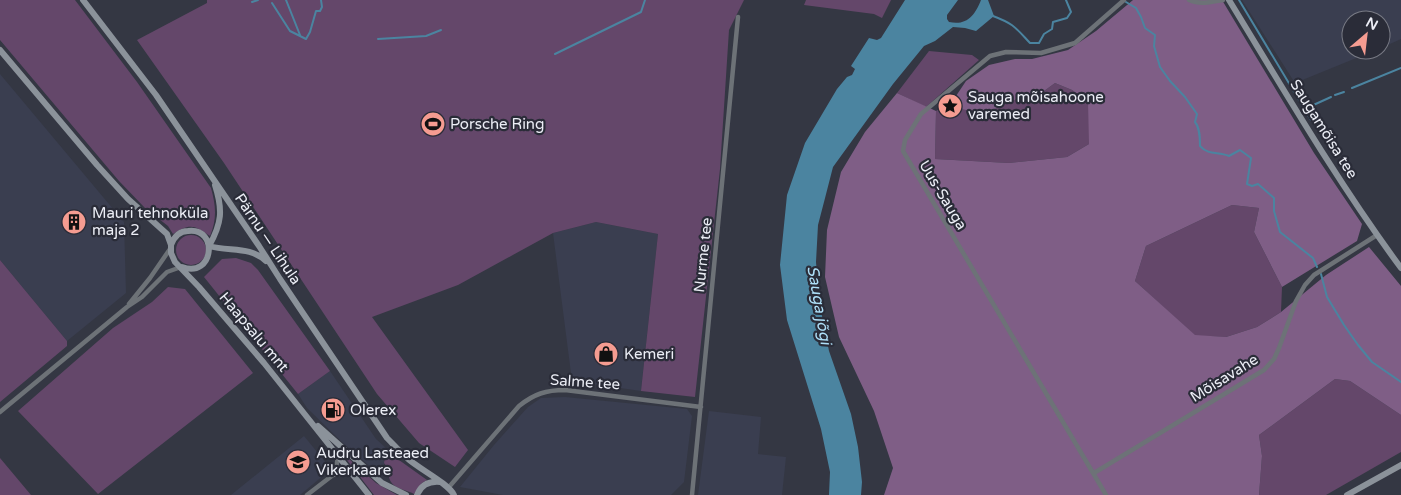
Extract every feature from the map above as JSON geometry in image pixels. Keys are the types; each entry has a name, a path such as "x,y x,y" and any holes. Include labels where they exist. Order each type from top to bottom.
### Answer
{"main road":[{"name":"Pärnu — Lihula","path":"84,0 156,95 387,438 406,458 449,487"},
{"name":"Saugamõisa tee","path":"1229,0 1376,235 1401,268"},
{"path":"0,50 97,165 133,204 167,234 172,257 181,267 190,269 202,266 207,259 209,246 217,233 221,216 220,202 212,178"},
{"path":"171,247 179,233 191,230 204,236 209,246"},
{"path":"209,246 252,252 263,258 272,267"},
{"name":"Haapsalu mnt","path":"181,267 306,415"},
{"path":"306,415 369,495"},
{"path":"306,415 382,482 406,495"},
{"path":"1347,495 1401,465"},
{"path":"417,495 421,488 428,483 442,483"},
{"path":"449,487 454,495"}],"street":[{"name":"Uus-Sauga","path":"1106,495 903,151 905,140 921,114 990,56 1006,52 1041,53 1075,43 1124,0"},
{"path":"1189,0 1209,3 1223,0"},
{"name":"Nurme tee","path":"692,495 738,17"},
{"name":"Mõisavahe","path":"1094,473 1264,370 1274,360 1296,301 1314,275 1376,235"},
{"path":"127,307 171,247"},
{"path":"0,412 142,296 167,272 181,267"},
{"name":"Salme tee","path":"449,487 519,406 539,392 565,390 701,407"},
{"path":"333,475 338,455"},
{"path":"307,495 333,475 351,472"}],"shaded area":[{"path":"0,0 75,0 137,82 211,188 215,212 210,236 192,227 184,228 173,234 168,226 145,208 119,181 0,40"},
{"path":"207,0 744,0 729,30 720,169 695,397 641,391 658,234 596,222 553,233 458,285 372,317 468,450 455,467 419,443 377,394 224,163 137,40 207,3"},
{"path":"806,0 891,0 882,18 874,14 804,5"},
{"path":"1133,0 1222,0 1314,153 1362,224 1357,241 1282,287 1254,232 1259,208 1232,205 1146,246 1135,281 1195,335 1226,337 1257,327 1281,312 1326,275 1369,247 1401,286 1401,415 1350,381 1335,379 1259,435 1262,456 1259,495 884,495 893,468 874,411 839,337 825,277 827,230 841,172 865,132 897,93 936,111 935,159 1009,163 1067,157 1089,144 1088,101 1072,90 1055,83 1040,94 1028,94 986,113 959,109 954,99 966,81 989,65 1015,59 1032,59 1068,50 1096,31"},
{"path":"1242,0 1401,0 1401,39 1391,44 1391,10 1341,10 1341,60 1351,60 1295,83"},
{"path":"929,51 972,55 979,60 926,107 897,93"},
{"path":"0,74 124,222 126,293 67,341 0,260"},
{"path":"1055,83 1072,90 1089,101 1089,144 1067,157 1009,163 935,159 936,111 954,99 959,109 986,113 1028,94 1040,94"},
{"path":"1232,205 1259,208 1254,232 1282,287 1281,312 1257,327 1226,337 1195,336 1135,281 1146,246"},
{"path":"596,222 658,234 641,391 572,381 553,233"},
{"path":"191,235 202,239 206,250 202,261 191,265 180,261 176,250 180,239"},
{"path":"236,258 251,263 258,270 330,371 298,394 204,277 222,259"},
{"path":"0,260 67,341 67,346 0,402"},
{"path":"168,287 185,289 253,373 98,494 18,411 113,328 152,302"},
{"path":"330,371 376,439 386,448 382,477 307,408 298,394"},
{"path":"1335,379 1350,381 1401,415 1401,452 1326,495 1259,495 1262,456 1259,435"},
{"path":"565,397 687,409 692,416 684,482 671,495 503,495 460,487 528,407 541,398"},
{"path":"709,411 761,417 758,454 786,457 782,495 698,495"},
{"name":"Audru Lasteaed Vikerkaare","path":"304,436 331,469 300,495 231,495"},
{"path":"340,451 376,483 397,495 374,495"},
{"path":"385,457 399,460 427,480 422,483 414,494 395,486 390,480 384,463"},
{"path":"0,458 31,495 0,495"}],"water":[{"path":"905,0 958,0 947,15 949,22 955,23 970,18 981,0 988,0 994,16 976,31 953,27 935,41 924,46 893,84 833,167 818,225 816,262 819,301 829,351 851,414 858,447 862,482 861,495 829,495 830,472 821,429 787,320 780,265 787,195 805,143 837,89 847,77 852,75 855,69 851,66 869,38 877,40 881,38"}],"waterway":[{"path":"252,2 258,0"},
{"path":"286,0 300,35"},
{"path":"272,3 290,31 306,39 316,11 320,11 322,7 321,0"},
{"path":"555,54 641,12 645,0"},
{"path":"993,16 1014,26 1030,43 1039,43 1044,34 1052,29 1053,22 1067,18 1071,12 1066,0"},
{"path":"1239,0 1311,120"},
{"path":"1126,2 1136,8 1145,28 1155,35 1154,46 1160,67 1197,114 1195,122 1199,130 1200,146 1207,151 1229,156 1240,150 1251,158 1247,184 1252,186 1258,184 1274,198 1274,211 1280,232 1313,258 1317,267"},
{"path":"378,39 426,36 441,30"},
{"path":"1352,88 1401,68"},
{"path":"1335,95 1344,92"},
{"path":"1309,107 1331,97"},
{"path":"1321,274 1327,297 1358,345 1372,362 1401,382"}],"place":[{"name":"Sauga mõisahoone varemed","path":"950,106"},
{"name":"Porsche Ring","path":"433,124"},
{"name":"Mauri tehnoküla maja 2","path":"74,222"},
{"name":"Kemeri","path":"606,354"},
{"name":"Olerex","path":"333,410"},
{"name":"Audru Lasteaed Vikerkaare","path":"298,462"}],"water label":[{"name":"Sauga jõgi","path":"820,305"}]}
